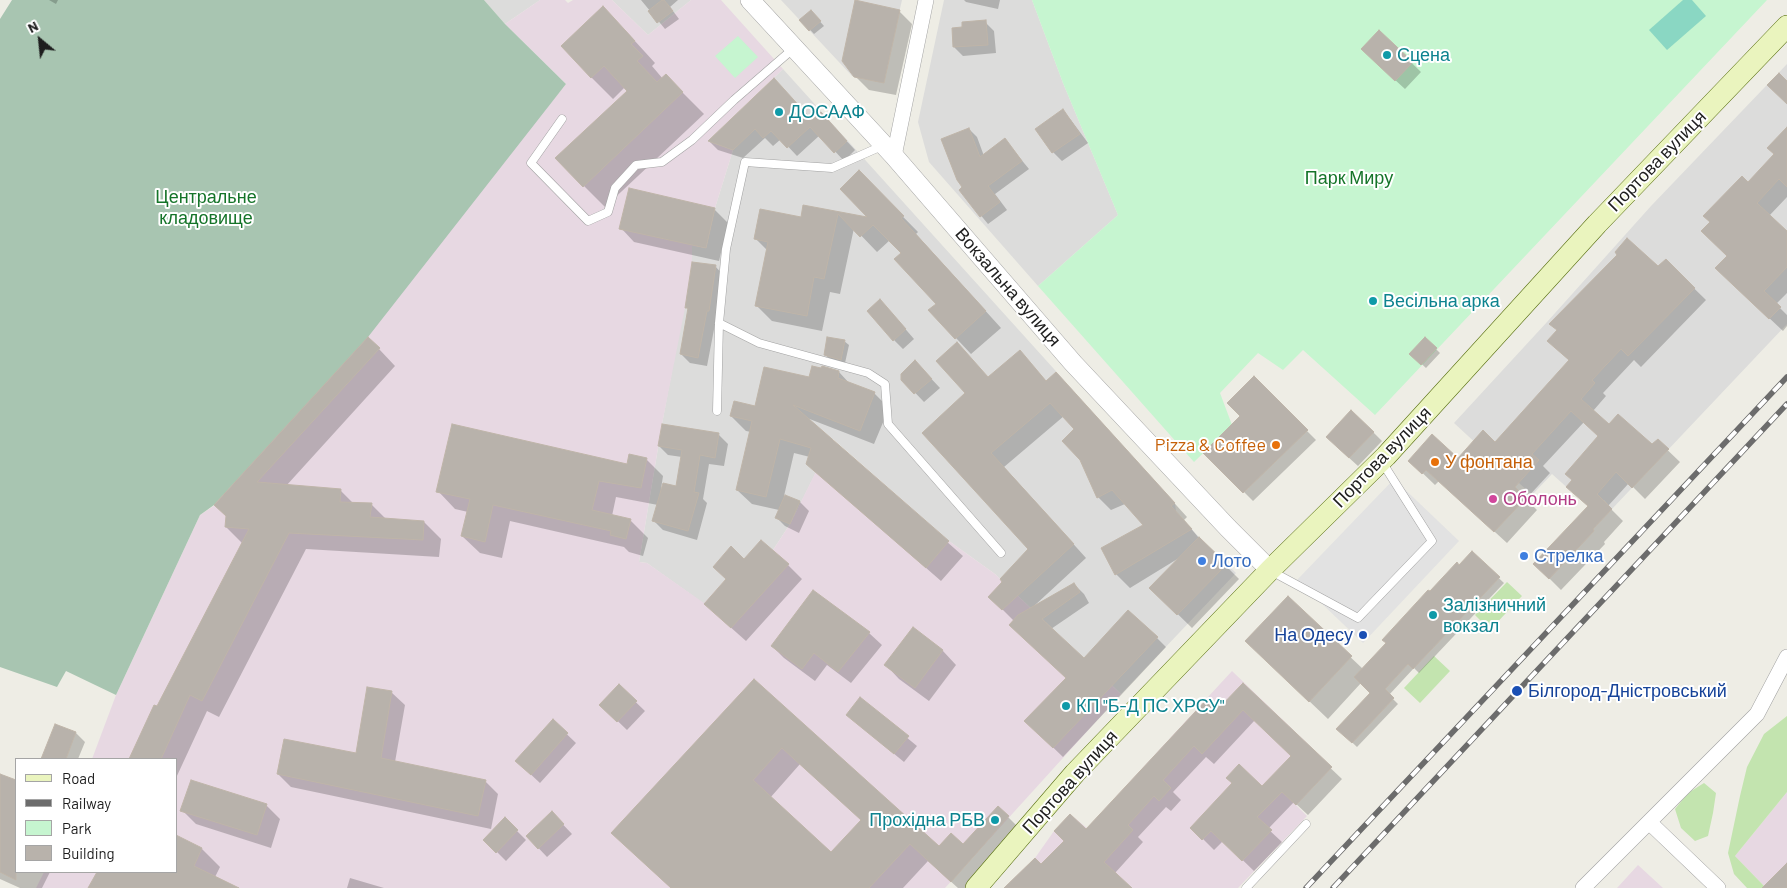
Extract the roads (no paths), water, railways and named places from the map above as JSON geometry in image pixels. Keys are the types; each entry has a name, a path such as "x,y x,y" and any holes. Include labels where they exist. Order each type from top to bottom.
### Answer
{"main road":[{"name":"Портова вулиця","path":"976,888 1075,773 1270,570 1380,461 1597,224 1787,26"}],"street":[{"name":"Вокзальна вулиця","path":"750,0 889,151 1074,363 1228,528 1270,570"},
{"path":"889,151 926,0"},
{"path":"1582,888 1757,714 1787,657"},
{"path":"1648,822 1718,888"}],"lane":[{"path":"562,119 531,163 588,221 608,212 615,188 636,165 662,162 692,140 734,100 794,48"},
{"path":"717,411 719,323 726,248 745,162 832,168 889,151"},
{"path":"719,323 759,343 868,374 885,384 888,424 1001,553"},
{"path":"1270,570 1286,581 1358,618 1432,541 1380,461"},
{"path":"1246,888 1306,824"}],"railway":[{"path":"1306,888 1787,377"},
{"path":"1333,888 1787,404"}],"place":[{"name":"Сцена","path":"1387,55"},
{"name":"ДОСААФ","path":"779,112"},
{"name":"Весільна арка","path":"1373,301"},
{"name":"Pizza & Coffee","path":"1276,445"},
{"name":"У фонтана","path":"1435,462"},
{"name":"Оболонь","path":"1493,499"},
{"name":"Стрелка","path":"1524,556"},
{"name":"Лото","path":"1202,561"},
{"name":"Залізничний вокзал","path":"1433,615"},
{"name":"На Одесу","path":"1363,635"},
{"name":"Білгород-Дністровський","path":"1517,691"},
{"name":"КП \"Б-Д ПС ХРСУ\"","path":"1066,706"},
{"name":"Прохідна РБВ","path":"995,820"}],"park label":[{"name":"Парк Миру","path":"1349,178"},
{"name":"Центральне кладовище","path":"206,207"}]}
